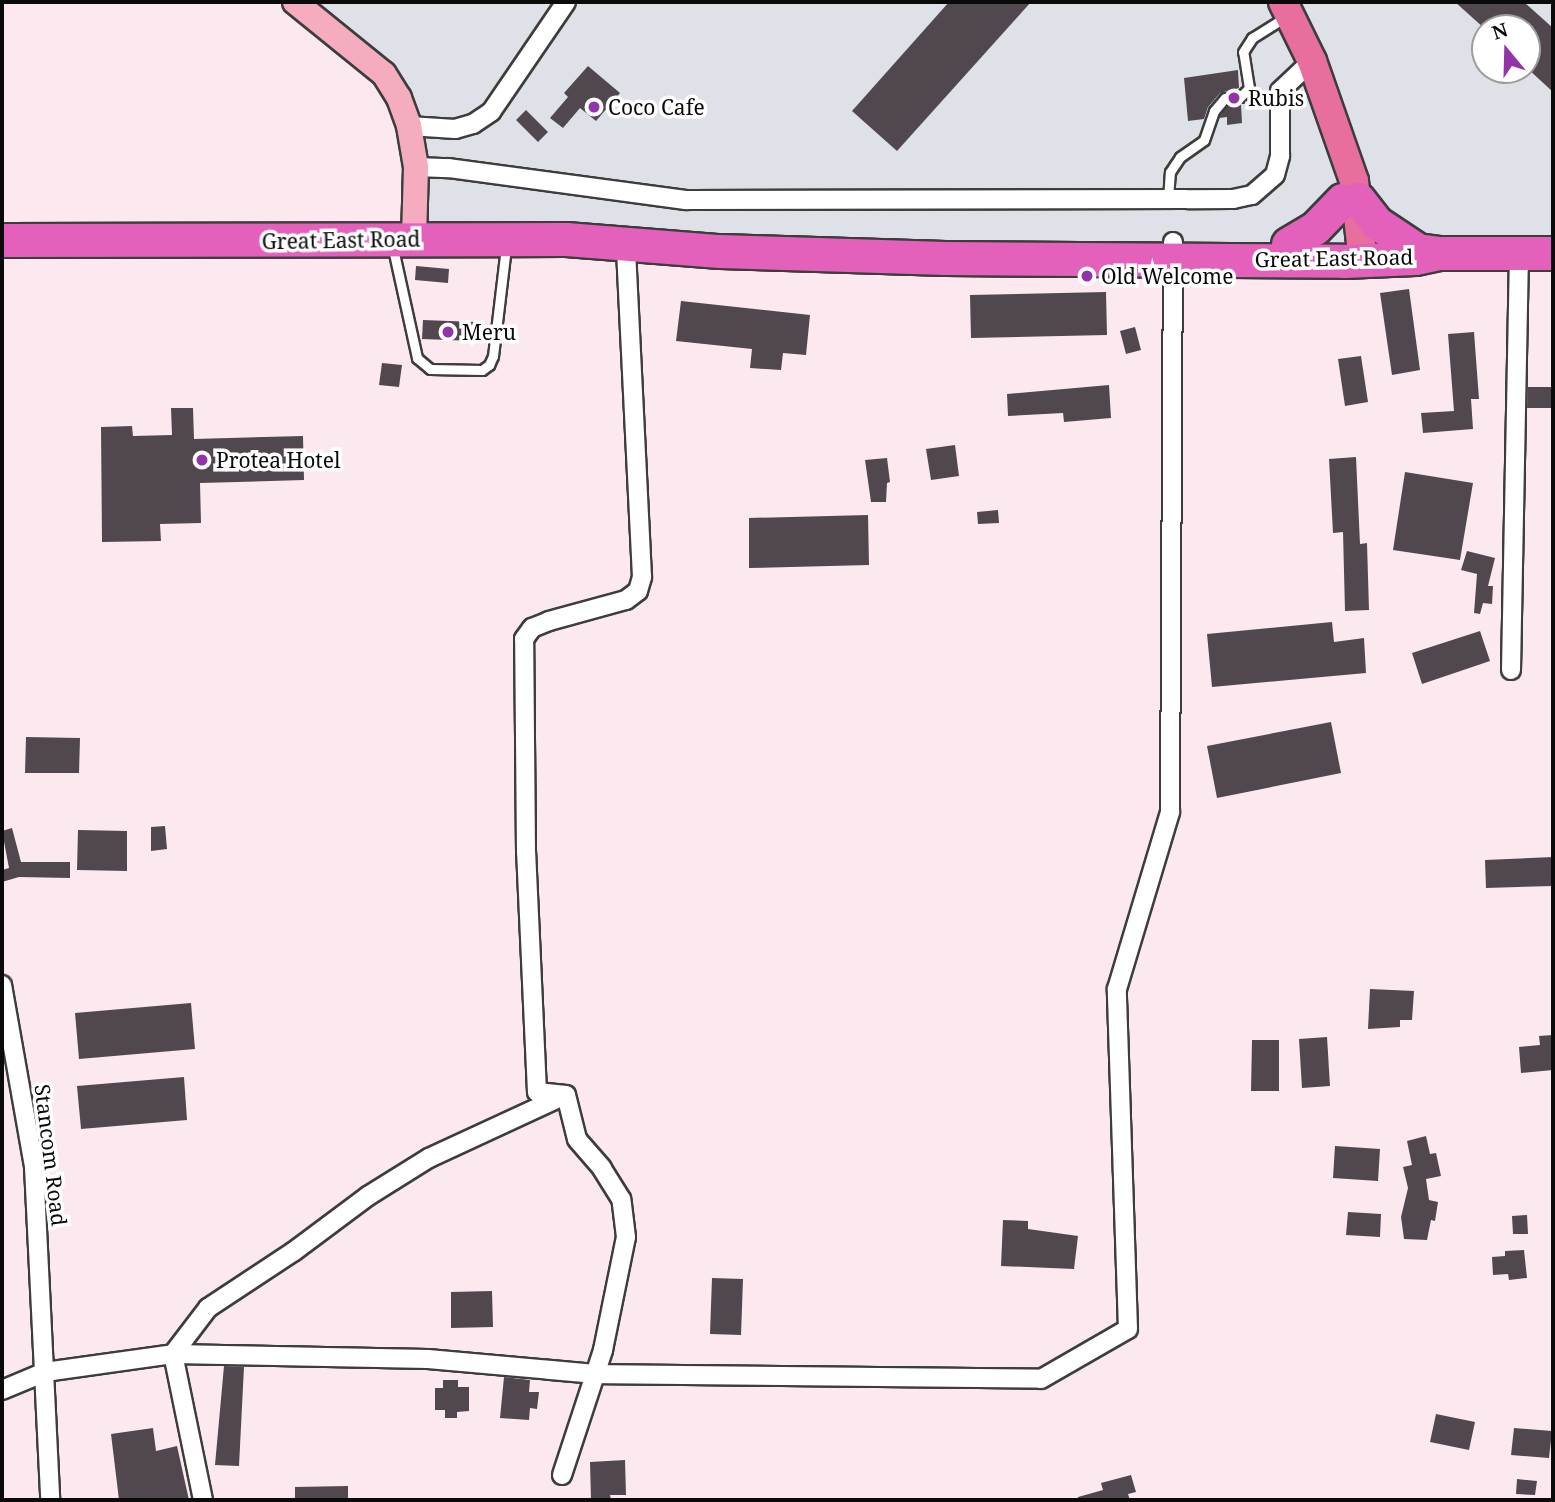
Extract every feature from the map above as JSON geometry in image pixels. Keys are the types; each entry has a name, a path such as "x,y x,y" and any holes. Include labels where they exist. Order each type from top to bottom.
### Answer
{"highway":[{"path":"1288,244 1315,228 1350,199 1377,223 1427,251"},
{"name":"Great East Road","path":"2,240 566,239 720,251 946,258 1288,244 1353,254"},
{"name":"Great East Road","path":"1173,250 1415,258 1427,251 1553,253"}],"main road":[{"path":"1287,8 1312,61 1341,148 1350,199 1353,254"}],"street":[{"path":"295,2 384,74 399,98 409,126 416,167 402,239"},
{"path":"409,126 455,128 473,124 491,112 566,2"},
{"path":"416,167 449,168 686,200 1233,199 1252,195 1265,187 1275,175 1280,156 1280,91 1312,61"},
{"path":"566,1094 537,1092 526,865 524,639 533,628 549,621 626,600 638,591 642,577 626,244"},
{"path":"2,1390 45,1372 173,1354 428,1359 595,1374 1041,1378 1128,1329 1116,989 1170,812 1173,250"},
{"path":"1510,670 1520,253"},
{"name":"Stancom Road","path":"2,985 34,1167 50,1500"},
{"path":"203,1500 173,1354 208,1308 368,1196 429,1158 566,1094"},
{"path":"562,1475 595,1374 626,1237 621,1199 602,1168 578,1139 566,1094"}],"lane":[{"path":"1168,199 1170,172 1180,157 1204,140 1214,111 1225,98 1240,97 1249,88 1243,51 1252,38 1287,8"},
{"path":"402,239 417,358 430,369 482,370 493,356 507,240"}],"shaded area":[{"path":"295,2 1553,2 1553,249 414,238 384,74"}],"building":[{"path":"949,2 1031,2 897,151 852,111"},
{"path":"1455,2 1524,2 1537,14 1471,14 1471,16"},
{"path":"1541,17 1553,28 1553,92 1541,81"},
{"name":"Coco Cafe","path":"588,66 620,93 596,121 580,108 563,128 550,118 568,97 564,93"},
{"path":"1238,70 1239,88 1220,93 1208,107 1204,119 1188,121 1184,78"},
{"path":"1241,104 1242,123 1227,125 1227,117 1219,118 1228,105"},
{"path":"526,110 548,132 538,142 516,120"},
{"path":"416,266 449,269 448,283 415,280"},
{"path":"1409,289 1420,370 1392,375 1380,293"},
{"path":"1106,292 1107,335 971,338 970,295"},
{"path":"681,301 810,315 806,355 783,353 781,370 750,368 752,349 676,341"},
{"path":"423,320 475,322 474,341 422,339"},
{"path":"1135,327 1141,350 1126,354 1120,331"},
{"path":"1474,332 1479,399 1471,399 1473,429 1423,433 1421,413 1454,411 1448,334"},
{"path":"1361,356 1368,402 1345,406 1338,359"},
{"path":"382,363 402,365 399,387 379,385"},
{"path":"1109,385 1111,418 1064,422 1063,413 1008,416 1007,394"},
{"path":"1528,387 1553,387 1553,408 1527,408"},
{"name":"Protea Hotel","path":"171,408 193,408 194,439 303,436 304,480 200,483 201,523 160,524 161,541 102,542 101,427 132,426 133,436 172,435"},
{"path":"955,445 959,476 931,480 926,449"},
{"path":"1356,457 1360,544 1367,543 1369,610 1345,611 1343,532 1333,533 1329,459"},
{"path":"887,458 890,482 887,483 886,502 871,502 865,460"},
{"path":"1405,472 1473,483 1460,560 1393,550"},
{"path":"998,510 999,523 978,524 977,512"},
{"path":"868,515 869,565 749,568 749,518"},
{"path":"1467,551 1495,558 1488,586 1493,586 1492,604 1483,603 1480,614 1474,613 1477,574 1461,570"},
{"path":"1332,622 1334,642 1364,638 1366,673 1212,687 1207,634"},
{"path":"1480,631 1490,661 1422,684 1412,653"},
{"path":"1331,722 1341,773 1217,798 1207,746"},
{"path":"26,737 80,738 79,773 25,773"},
{"path":"165,826 167,849 151,851 151,827"},
{"path":"12,828 21,862 70,862 70,878 19,877 2,882 2,870 9,868 2,831"},
{"path":"78,830 127,831 127,871 77,870"},
{"path":"1553,857 1553,886 1486,888 1485,860"},
{"path":"1370,989 1414,991 1412,1020 1400,1020 1400,1027 1368,1029"},
{"path":"191,1003 195,1049 79,1059 75,1013"},
{"path":"1553,1035 1553,1070 1521,1073 1519,1047 1540,1045 1539,1036"},
{"path":"1327,1037 1330,1086 1302,1088 1299,1039"},
{"path":"1252,1040 1279,1040 1279,1091 1251,1091"},
{"path":"184,1077 187,1120 81,1129 77,1086"},
{"path":"1426,1136 1430,1154 1436,1153 1441,1176 1426,1179 1429,1200 1438,1202 1435,1221 1431,1220 1427,1240 1404,1239 1401,1217 1408,1188 1403,1167 1412,1165 1407,1141"},
{"path":"1335,1146 1380,1149 1378,1181 1333,1178"},
{"path":"1348,1212 1381,1214 1380,1237 1346,1235"},
{"path":"1527,1215 1528,1234 1513,1234 1512,1216"},
{"path":"1003,1220 1028,1221 1028,1229 1078,1236 1074,1269 1001,1266"},
{"path":"1524,1250 1527,1278 1509,1280 1508,1274 1493,1275 1492,1257 1505,1256 1505,1251"},
{"path":"712,1278 743,1279 741,1335 710,1334"},
{"path":"492,1291 493,1327 451,1328 451,1292"},
{"path":"224,1366 244,1367 239,1466 215,1465"},
{"path":"504,1377 530,1380 529,1392 539,1392 537,1409 530,1408 529,1420 500,1418"},
{"path":"443,1380 458,1380 458,1387 469,1387 469,1411 457,1412 457,1418 445,1418 445,1410 435,1410 435,1388 443,1388"},
{"path":"1436,1414 1475,1422 1469,1450 1430,1442"},
{"path":"153,1428 156,1451 177,1446 189,1500 119,1500 111,1434"},
{"path":"1514,1428 1552,1431 1549,1458 1511,1455"},
{"path":"625,1460 626,1495 610,1495 611,1500 591,1500 590,1462"},
{"path":"1131,1475 1136,1492 1128,1494 1130,1500 1078,1500 1078,1497 1103,1490 1101,1483"},
{"path":"1517,1479 1537,1481 1535,1495 1516,1494"},
{"path":"348,1486 348,1500 295,1500 295,1487"}],"place":[{"name":"Rubis","path":"1234,98"},
{"name":"Coco Cafe","path":"594,107"},
{"name":"Old Welcome","path":"1087,276"},
{"name":"Meru","path":"448,332"},
{"name":"Protea Hotel","path":"202,460"}]}
